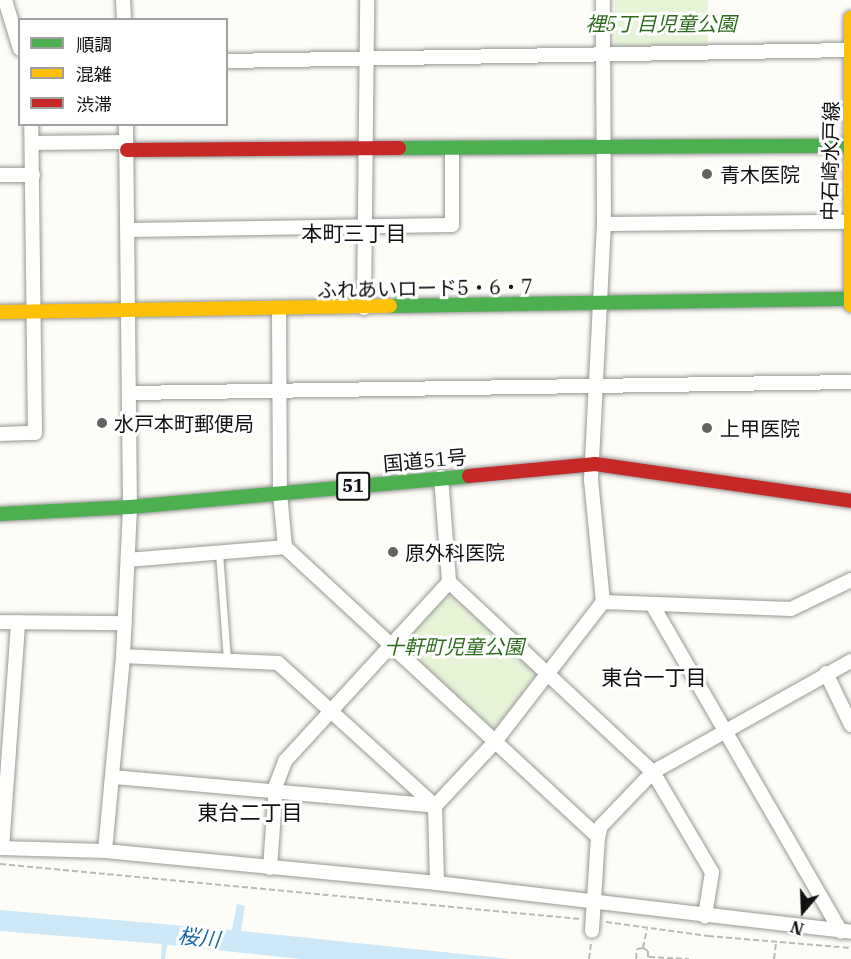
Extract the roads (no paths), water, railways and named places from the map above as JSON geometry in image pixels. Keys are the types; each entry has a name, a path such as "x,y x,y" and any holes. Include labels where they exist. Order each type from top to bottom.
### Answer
{"main road":[{"name":"中石崎水戸線","path":"851,18 848,222 851,305"},
{"path":"127,146 452,149 850,147"},
{"name":"ふれあいロード5・6・7","path":"0,312 279,310 851,299"},
{"name":"国道51号","path":"0,514 130,507 595,464 851,501"}],"street":[{"path":"5,0 18,42"},
{"path":"123,0 124,18"},
{"path":"364,308 367,0"},
{"path":"437,883 435,806 494,742 603,602 591,480 595,464 604,224 603,0"},
{"path":"228,61 850,50"},
{"path":"0,434 35,433 31,126"},
{"path":"105,851 123,656 130,507 129,230 126,126"},
{"path":"32,143 127,146"},
{"path":"129,230 452,225 452,149"},
{"path":"0,175 33,175"},
{"path":"604,224 848,222"},
{"path":"279,310 280,493 285,547 598,837"},
{"path":"129,393 851,382"},
{"path":"441,477 449,582 653,772 712,873 705,916"},
{"path":"128,560 285,547"},
{"path":"603,602 653,606 791,609 851,580"},
{"path":"270,868 276,793 285,760 449,582"},
{"path":"653,606 846,932"},
{"path":"0,622 125,623"},
{"path":"18,622 1,848 105,851 437,883 846,932"},
{"path":"123,656 278,663 435,806"},
{"path":"592,926 598,837 602,826 653,772 726,729 851,661"},
{"path":"826,673 851,725"},
{"path":"113,777 435,806"}],"lane":[{"path":"219,553 227,660"}],"water":[{"name":"桜川","path":"237,904 245,906 241,931 511,959 301,959 167,945 165,959 161,959 162,944 0,931 0,910 232,930"}],"place":[{"name":"青木医院","path":"707,174"},
{"name":"水戸本町郵便局","path":"102,423"},
{"name":"上甲医院","path":"707,428"},
{"name":"原外科医院","path":"393,552"}],"district":[{"name":"本町三丁目","path":"354,233"},
{"name":"東台一丁目","path":"654,677"},
{"name":"東台二丁目","path":"250,812"}],"park label":[{"name":"裡5丁目児童公園","path":"661,23"},
{"name":"十軒町児童公園","path":"454,646"}]}
